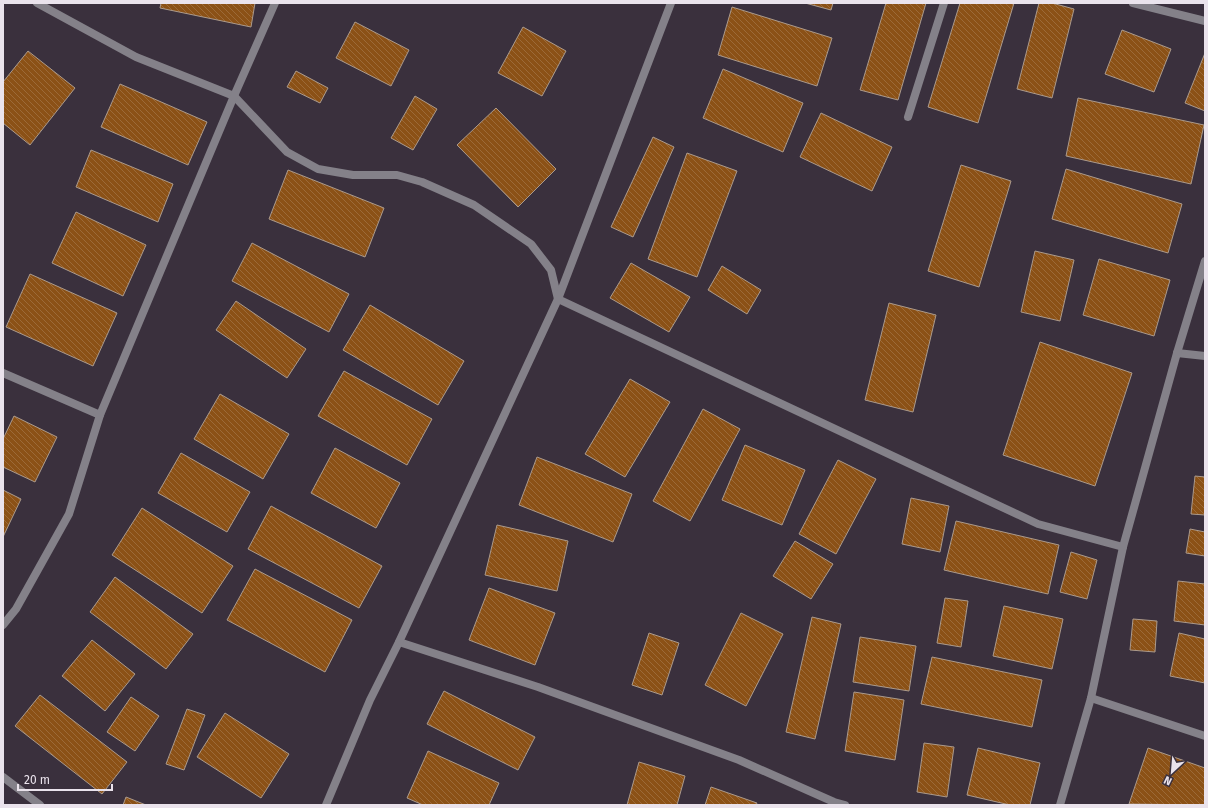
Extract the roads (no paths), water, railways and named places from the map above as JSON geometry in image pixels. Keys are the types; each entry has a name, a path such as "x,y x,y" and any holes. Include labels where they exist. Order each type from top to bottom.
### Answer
{"street":[{"path":"37,3 136,57 234,96 287,152 318,169 353,175 397,175 422,182 474,206 531,244 551,270 558,299"},
{"path":"3,625 16,609 69,514 100,415 234,96 275,3"},
{"path":"326,805 370,700 399,642 558,299 671,3"},
{"path":"908,117 944,3"},
{"path":"1133,3 1205,20"},
{"path":"1060,805 1091,698 1123,547 1177,353 1205,261"},
{"path":"558,299 1038,524 1123,547"},
{"path":"1177,353 1205,356"},
{"path":"3,373 100,415"},
{"path":"399,642 546,689 739,760 834,802 845,805"},
{"path":"1091,698 1205,736"},
{"path":"3,777 40,805"}]}
